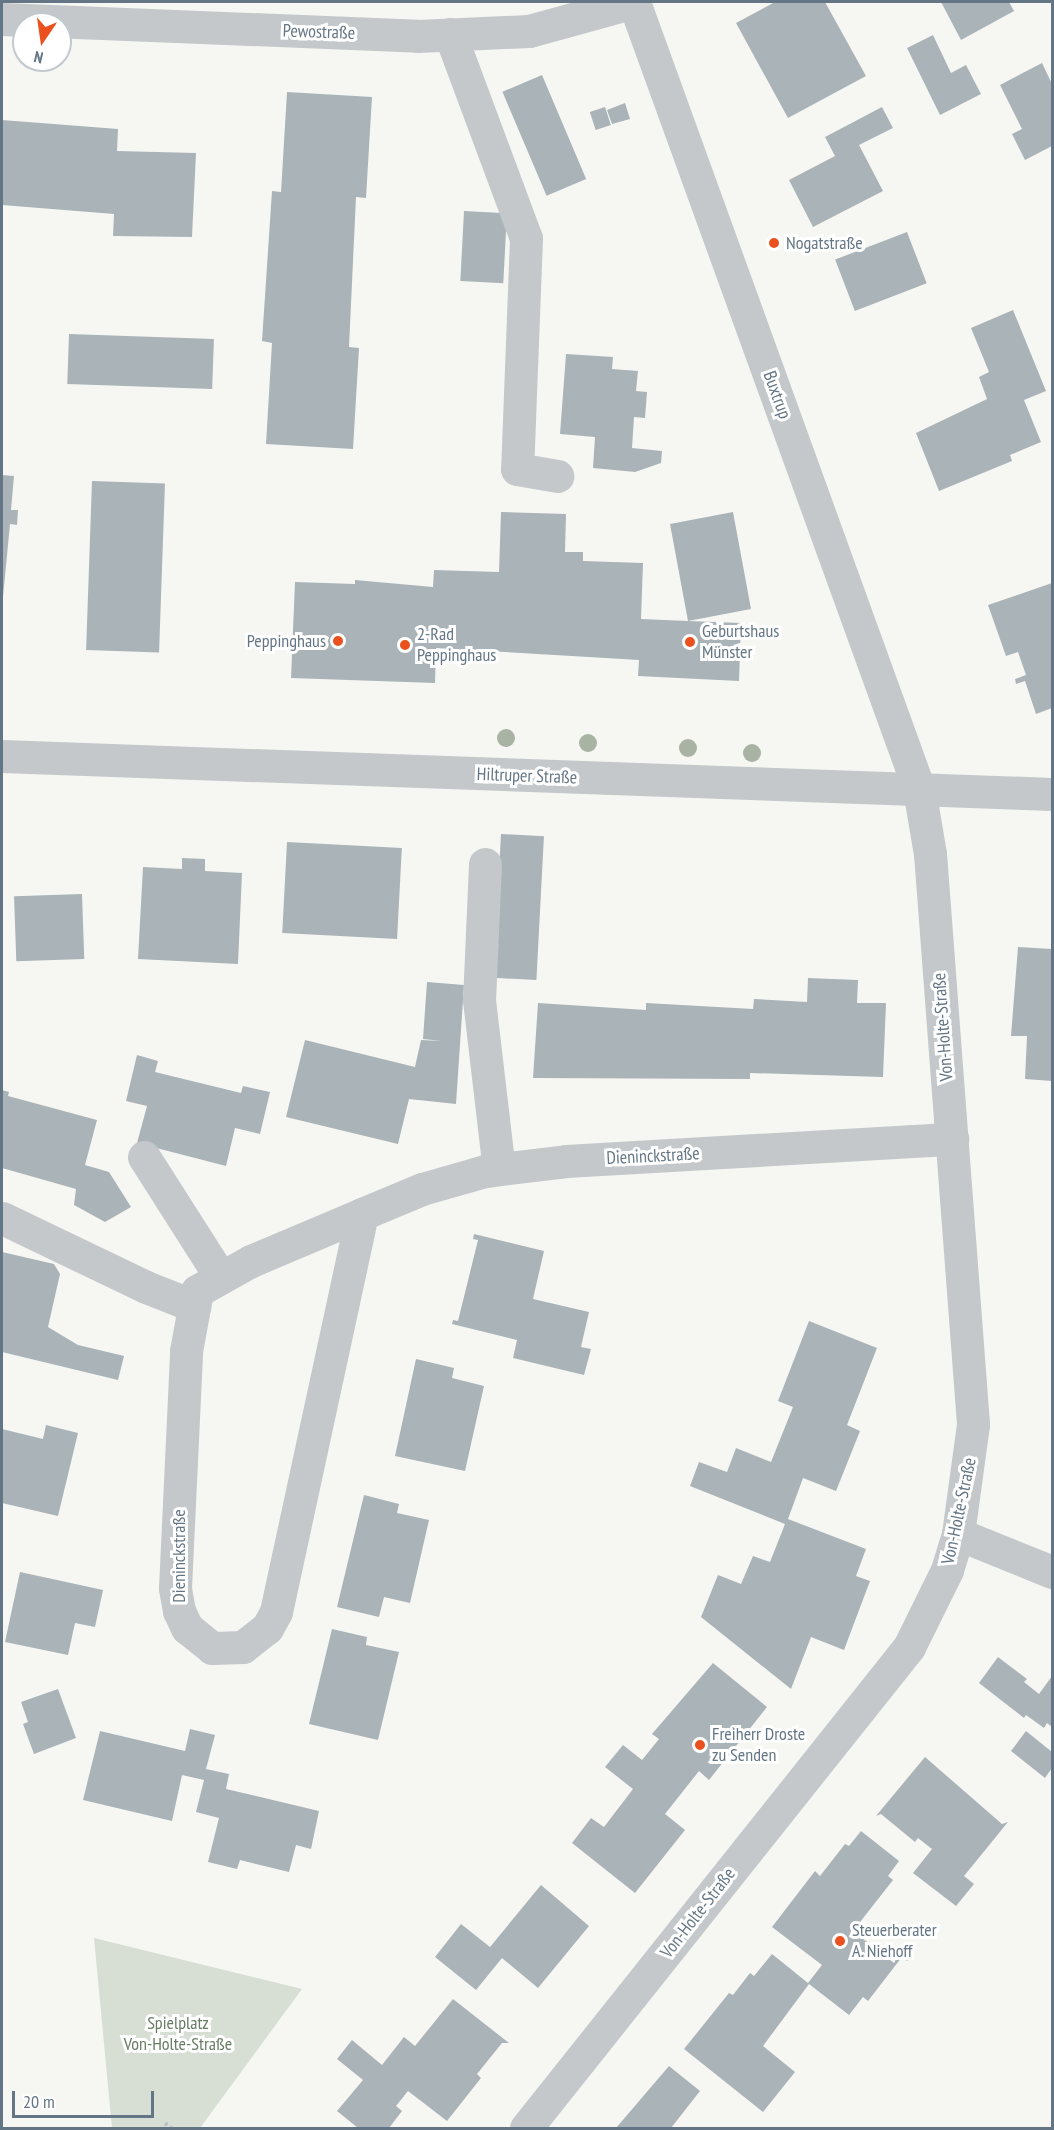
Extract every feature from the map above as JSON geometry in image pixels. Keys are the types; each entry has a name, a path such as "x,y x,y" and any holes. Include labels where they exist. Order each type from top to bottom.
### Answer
{"street":[{"name":"Pewostraße","path":"2,19 450,34 529,31 634,2"},
{"name":"Buxtrup","path":"634,2 919,789"},
{"path":"450,34 526,238 517,469 557,476"},
{"name":"Hiltruper Straße","path":"2,756 1053,794"},
{"name":"Von-Holte-Straße","path":"526,2128 909,1647 947,1570 958,1534 973,1424 930,854 919,789"},
{"path":"485,864 479,1000 499,1169"},
{"name":"Dieninckstraße","path":"362,1214 276,1612 267,1629 243,1647 229,1650 212,1648 187,1628 179,1611 175,1588 186,1351 197,1291 362,1214 422,1189 499,1169 566,1161 952,1139"},
{"path":"144,1157 221,1278"},
{"path":"2,1218 146,1287 194,1306"},
{"path":"958,1534 1053,1572"}],"path":[{"path":"165,2123 171,2128"}],"green space":[{"name":"Spielplatz Von-Holte-Straße","path":"94,1938 302,1989 200,2128 112,2128"}],"building":[{"path":"775,2 825,2 866,76 788,118 736,23"},
{"path":"941,2 1009,2 1014,11 961,40"},
{"path":"933,35 951,73 966,65 981,94 940,115 907,48"},
{"path":"1042,63 1052,84 1052,146 1025,160 1012,134 1022,129 1000,85"},
{"path":"542,75 586,179 547,196 502,92"},
{"path":"287,92 372,97 366,198 356,197 349,347 359,348 353,449 266,444 272,343 262,341 272,191 281,192"},
{"path":"625,103 630,119 612,124 607,110"},
{"path":"605,107 611,125 596,130 590,112"},
{"path":"882,107 893,128 859,145 883,191 813,227 789,180 835,156 825,137"},
{"path":"2,120 118,129 117,151 196,153 192,237 113,236 114,214 2,205"},
{"path":"464,211 507,213 503,283 460,281"},
{"path":"907,232 927,283 855,311 835,260"},
{"path":"1013,310 1046,391 1024,400 1041,442 1010,455 1012,461 939,491 916,433 987,399 979,377 989,372 971,328"},
{"path":"69,334 214,339 212,389 67,384"},
{"path":"566,354 613,357 612,369 638,371 636,391 647,392 645,418 634,417 632,448 662,451 661,463 635,472 593,468 595,437 560,434"},
{"path":"2,475 14,476 11,510 18,510 17,525 10,524 3,597"},
{"path":"92,481 165,484 159,652 86,650"},
{"path":"501,512 566,514 565,552 583,552 583,561 643,563 641,619 741,623 739,681 638,676 639,660 436,648 435,683 291,678 295,582 355,584 355,580 433,587 434,570 499,572"},
{"path":"733,512 751,609 688,621 670,524"},
{"path":"1052,583 1052,708 1036,714 1025,681 1016,684 1015,679 1026,675 1018,652 1006,656 988,605"},
{"path":"501,834 544,836 536,980 493,978"},
{"path":"287,842 402,848 397,939 282,933"},
{"path":"182,858 205,859 205,871 242,873 238,964 138,959 143,867 182,869"},
{"path":"82,894 84,959 16,961 14,896"},
{"path":"1018,947 1052,949 1052,1081 1025,1079 1027,1036 1011,1036"},
{"path":"808,978 858,980 857,1003 886,1003 883,1077 750,1073 750,1079 533,1078 538,1003 646,1010 646,1003 753,1009 754,999 807,1002"},
{"path":"427,982 464,985 456,1104 409,1099 398,1144 286,1117 305,1040 415,1067 421,1040 442,1041 423,1039"},
{"path":"137,1055 158,1061 155,1072 241,1093 243,1086 270,1092 260,1134 235,1128 226,1166 137,1143 147,1106 126,1101"},
{"path":"2,1090 9,1092 8,1096 97,1120 85,1165 109,1172 131,1207 105,1222 74,1205 76,1189 2,1168"},
{"path":"474,1234 544,1251 533,1299 589,1312 581,1347 591,1349 584,1375 513,1358 517,1340 452,1324 453,1320 458,1321 478,1240 473,1239"},
{"path":"2,1252 54,1264 60,1274 48,1327 78,1345 124,1356 118,1380 2,1352"},
{"path":"809,1321 877,1348 847,1425 860,1431 836,1491 803,1478 788,1519 866,1549 856,1576 870,1581 844,1650 811,1637 791,1689 701,1617 718,1575 741,1584 753,1556 770,1562 785,1524 690,1486 699,1462 727,1472 736,1448 771,1462 793,1407 778,1401"},
{"path":"416,1359 454,1368 452,1378 484,1386 465,1471 395,1456"},
{"path":"46,1425 78,1433 58,1516 2,1503 2,1429 43,1439"},
{"path":"364,1495 399,1504 397,1513 429,1520 410,1603 384,1597 379,1617 337,1607"},
{"path":"20,1572 103,1590 95,1627 75,1623 68,1655 5,1642"},
{"path":"332,1629 367,1637 366,1645 399,1652 378,1740 309,1724"},
{"path":"998,1657 1027,1679 1024,1682 1039,1694 1052,1676 1052,1727 1047,1723 1044,1728 1026,1715 1024,1718 979,1683"},
{"path":"713,1663 767,1707 709,1780 699,1771 665,1814 685,1830 635,1893 572,1843 591,1818 604,1827 633,1789 605,1767 623,1745 642,1760 659,1739 652,1734"},
{"path":"58,1689 76,1738 34,1754 23,1724 28,1722 21,1702"},
{"path":"190,1729 215,1735 206,1769 229,1774 226,1789 319,1811 311,1849 296,1845 289,1872 240,1860 237,1869 208,1862 219,1818 196,1812 204,1780 182,1775 172,1821 83,1800 100,1731 185,1751"},
{"path":"1026,1731 1052,1752 1052,1768 1045,1778 1011,1751"},
{"path":"925,1757 1002,1824 1008,1822 964,1876 974,1884 956,1906 913,1873 932,1849 918,1838 915,1842 881,1814 876,1816"},
{"path":"861,1831 899,1861 888,1876 893,1880 853,1931 894,1963 904,1944 912,1955 907,1961 902,1957 868,2001 863,1997 849,2015 809,1984 763,2046 795,2072 763,2112 684,2049 729,1993 733,1995 750,1973 754,1976 772,1954 808,1983 822,1965 772,1927 815,1871 820,1876 845,1844 849,1846"},
{"path":"541,1885 589,1926 538,1988 502,1958 476,1990 435,1957 461,1924 490,1947"},
{"path":"453,1999 509,2043 502,2043 477,2074 481,2078 447,2121 408,2091 396,2106 402,2111 389,2128 358,2128 337,2111 363,2080 337,2059 352,2040 382,2065 404,2037 415,2046"},
{"path":"669,2066 700,2091 671,2128 616,2128"}],"place":[{"name":"Nogatstraße","path":"774,243"},
{"name":"Peppinghaus","path":"338,641"},
{"name":"Geburtshaus Münster","path":"690,642"},
{"name":"2-Rad Peppinghaus","path":"405,645"},
{"name":"Freiherr Droste zu Senden","path":"700,1745"},
{"name":"Steuerberater A. Niehoff","path":"840,1941"}]}
